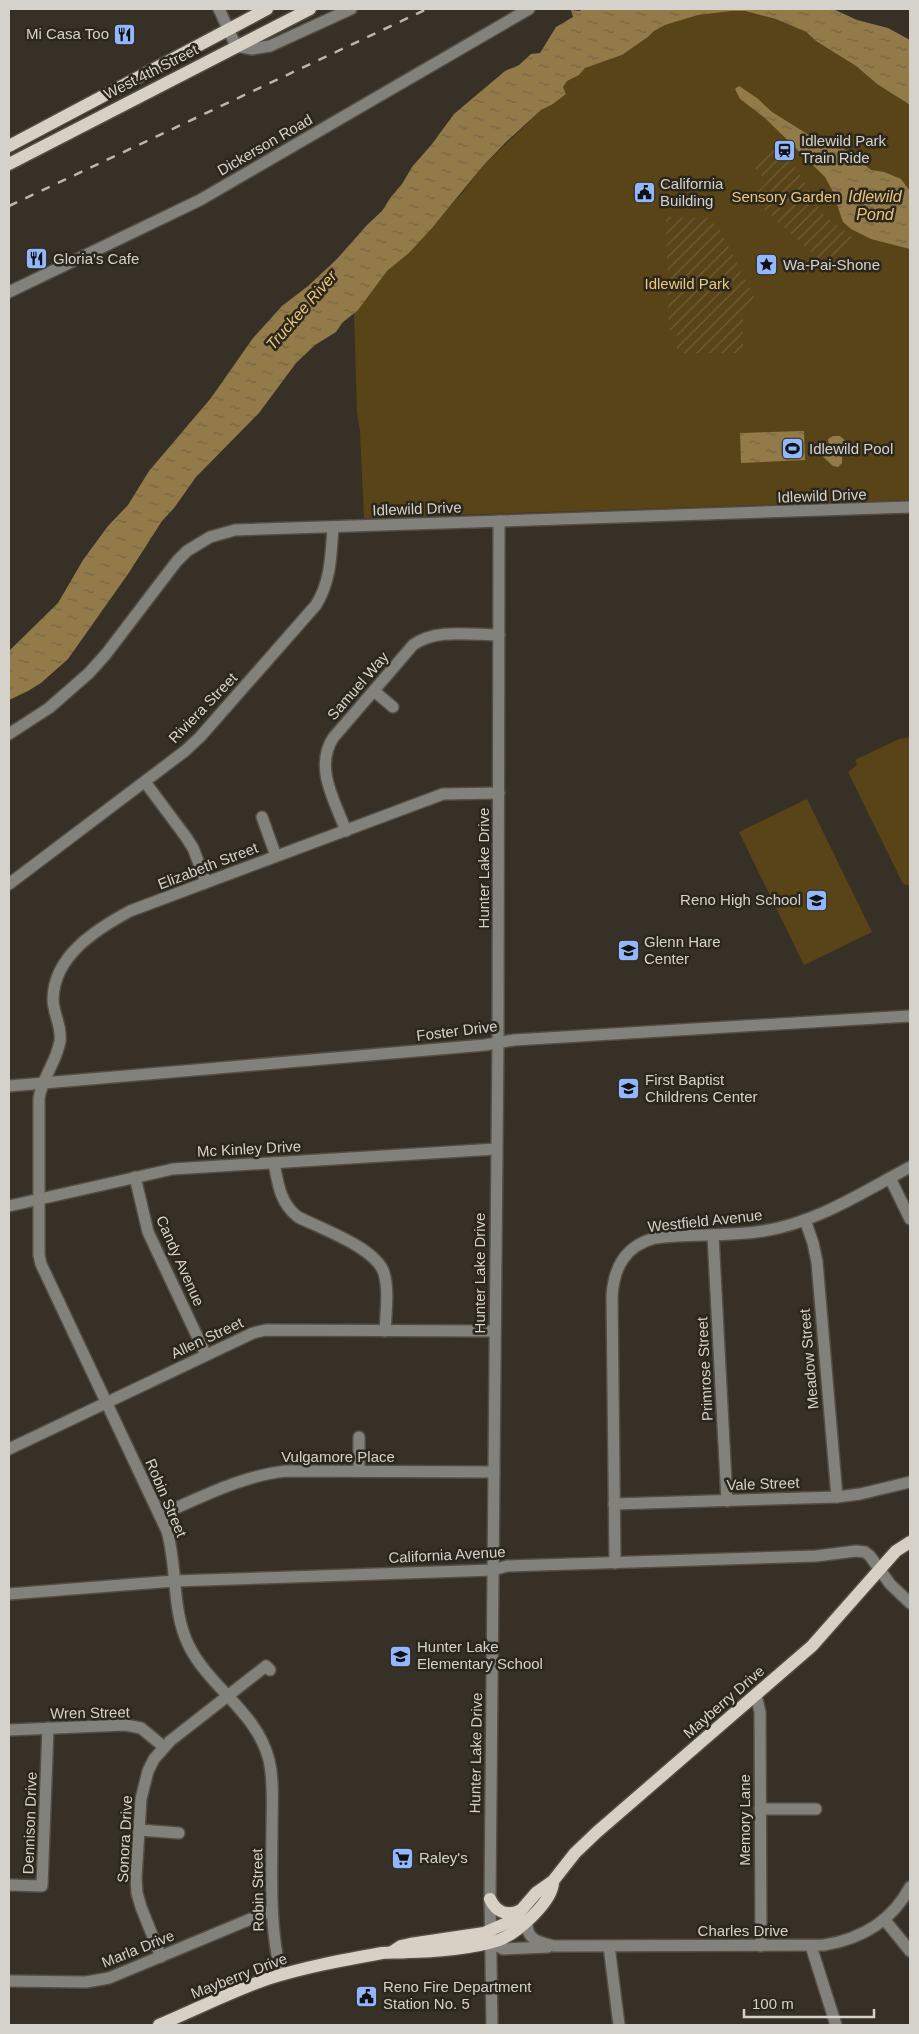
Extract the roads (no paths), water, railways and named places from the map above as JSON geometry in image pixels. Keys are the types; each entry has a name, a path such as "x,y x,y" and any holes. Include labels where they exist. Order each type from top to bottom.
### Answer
{"main road":[{"name":"West 4th Street","path":"9,146 267,9"},
{"name":"West 4th Street","path":"9,164 310,9"},
{"name":"Mayberry Drive","path":"159,2025 249,1986 281,1975 325,1964 392,1952 410,1952 490,1937 509,1922 525,1915 550,1894 553,1881 575,1853 812,1646 896,1551 910,1542"},
{"path":"490,1899 494,1908 500,1912 525,1915"}],"street":[{"path":"219,9 236,46 252,49 270,46 351,9"},
{"name":"Dickerson Road","path":"9,292 200,200 529,9"},
{"name":"Idlewild Drive","path":"9,734 49,708 90,673 177,561 199,543 222,533 235,530 910,508"},
{"name":"Hunter Lake Drive","path":"492,2025 490,1899 498,1042 499,521"},
{"name":"Riviera Street","path":"9,884 145,782 200,737 316,605 327,584 330,571 333,527"},
{"name":"Samuel Way","path":"346,830 325,772 325,754 333,738 413,645 420,640 438,635 499,635"},
{"path":"374,691 393,707"},
{"path":"145,782 193,848 206,882"},
{"name":"Elizabeth Street","path":"43,1083 59,1043 59,1023 54,1008 54,990 66,958 72,951 122,915 444,794 499,793"},
{"path":"262,817 276,856"},
{"name":"Foster Drive","path":"9,1086 485,1046 498,1042 910,1016"},
{"name":"Robin Street","path":"43,1083 39,1098 40,1264 160,1515 172,1547 178,1614 188,1644 205,1672 249,1718 257,1731 269,1760 272,1775 272,1930 281,1975"},
{"name":"Mc Kinley Drive","path":"9,1206 173,1169 496,1149"},
{"path":"274,1163 281,1196 291,1212 367,1251 380,1264 386,1283 386,1331"},
{"name":"Westfield Avenue","path":"615,1563 612,1296 615,1272 626,1253 644,1241 665,1237 713,1236 765,1231 805,1220 910,1167"},
{"name":"Candy Avenue","path":"135,1177 148,1232 206,1355"},
{"path":"890,1178 910,1220"},
{"name":"Meadow Street","path":"805,1220 817,1262 837,1497"},
{"name":"Primrose Street","path":"713,1236 727,1501"},
{"name":"Allen Street","path":"9,1449 206,1355 261,1331 495,1331"},
{"path":"359,1437 359,1471"},
{"name":"Vulgamore Place","path":"160,1515 231,1484 267,1473 286,1471 494,1472"},
{"name":"Vale Street","path":"614,1504 837,1497 860,1494 910,1482"},
{"name":"California Avenue","path":"9,1594 174,1581 493,1570 507,1566 816,1556 856,1551 865,1552 870,1556 879,1570"},
{"path":"879,1570 890,1584 910,1603"},
{"name":"Sonora Drive","path":"161,1956 140,1908 137,1894 139,1830 144,1784 154,1760 164,1747 266,1666 270,1670"},
{"name":"Memory Lane","path":"756,1695 760,1712 761,1946"},
{"name":"Wren Street","path":"9,1730 133,1726 149,1734 164,1747"},
{"name":"Dennison Drive","path":"9,1886 42,1886 48,1728"},
{"path":"760,1809 816,1809"},
{"path":"139,1830 179,1833"},
{"name":"Charles Drive","path":"490,1937 503,1949 540,1949 554,1946 811,1946 849,1940 864,1933 896,1908 910,1887"},
{"name":"Marla Drive","path":"9,1980 97,1981 109,1978 272,1910"},
{"name":"Charles Drive","path":"525,1915 528,1932 534,1940 554,1946"},
{"path":"884,1919 910,1951"},
{"path":"608,1946 619,2025"},
{"path":"811,1946 836,2025"}],"water":[{"name":"Truckee River","path":"582,9 833,9 857,20 888,28 910,40 910,105 877,84 856,66 816,41 806,32 776,19 745,11 698,15 665,25 622,55 585,68 579,75 567,81 563,87 566,94 541,110 482,167 432,228 409,253 387,271 358,310 342,323 336,332 315,345 296,363 259,413 196,477 174,508 162,521 128,574 68,659 41,683 9,700 9,651 58,603 83,560 108,526 128,505 149,471 211,398 253,338 282,306 308,286 337,259 382,211 412,167 454,114 505,71 519,65 531,54 540,53 556,27 573,17 571,10 580,11"},
{"name":"Idlewild Pond","path":"739,86 757,98 772,112 817,140 848,151 871,170 884,172 901,179 910,191 910,249 871,239 851,229 843,222 832,190 825,177 765,118 740,99 735,89"},
{"path":"804,431 805,460 741,463 740,433"},
{"path":"833,436 840,436 851,446 842,456 842,463 838,467 833,466 821,455 829,447 828,439"}],"railway":[{"path":"9,206 427,9"}],"place":[{"name":"Mi Casa Too","path":"125,34"},
{"name":"Idlewild Park Train Ride","path":"785,150"},
{"name":"California Building","path":"644,193"},
{"name":"Gloria's Cafe","path":"37,259"},
{"name":"Wa-Pai-Shone","path":"767,265"},
{"name":"Idlewild Pool","path":"793,449"},
{"name":"Reno High School","path":"817,900"},
{"name":"Glenn Hare Center","path":"628,951"},
{"name":"First Baptist Childrens Center","path":"629,1089"},
{"name":"Hunter Lake Elementary School","path":"401,1656"},
{"name":"Raley's","path":"403,1858"},
{"name":"Reno Fire Department Station No. 5","path":"367,1996"}],"park label":[{"name":"Sensory Garden","path":"786,197"},
{"name":"Idlewild Park","path":"687,284"}]}
